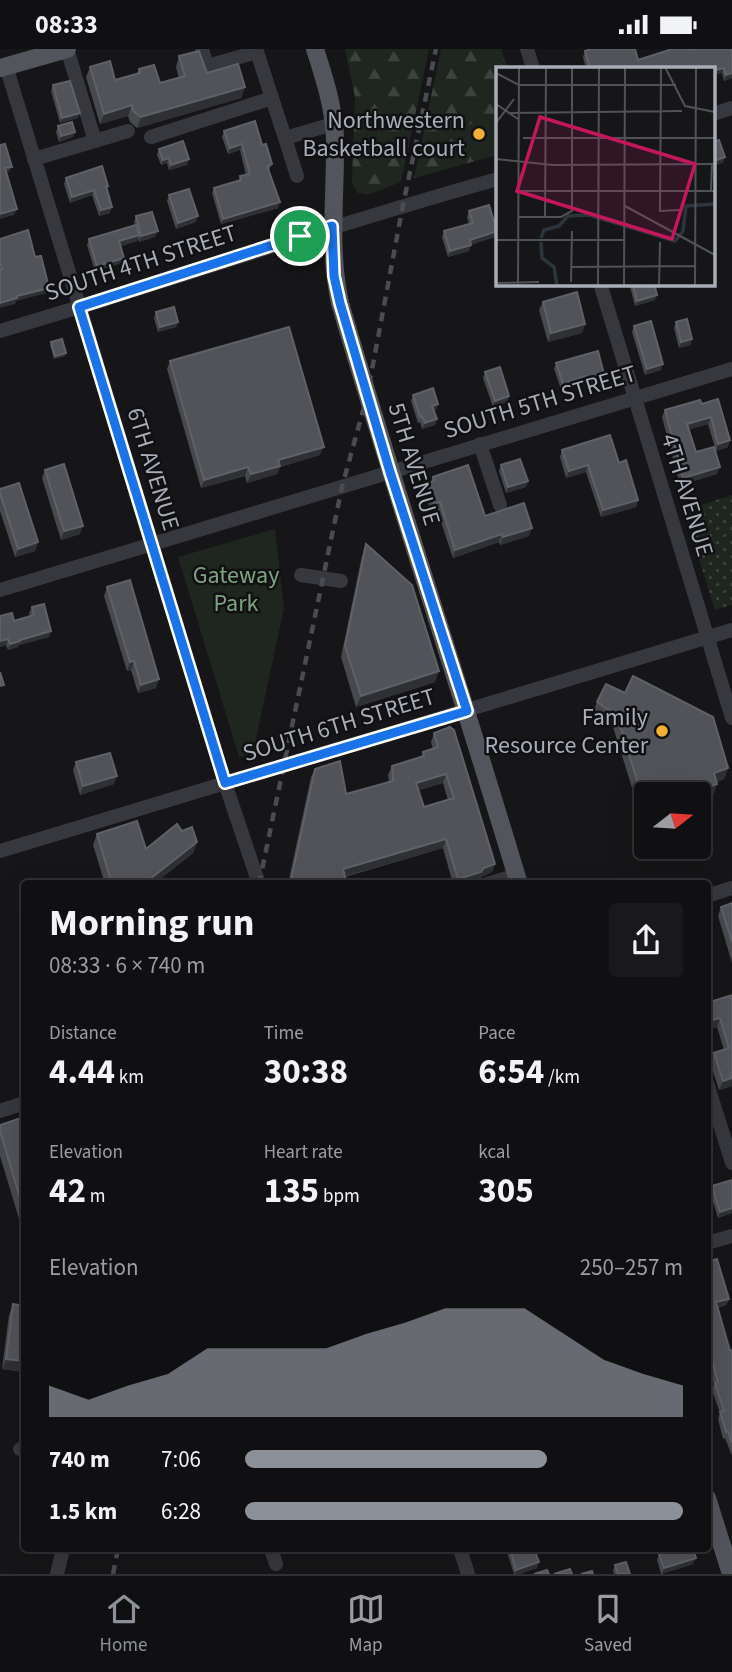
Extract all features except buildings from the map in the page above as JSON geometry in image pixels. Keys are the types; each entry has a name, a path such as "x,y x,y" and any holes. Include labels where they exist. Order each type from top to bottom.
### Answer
{"main road":[{"path":"3,67 67,49"},
{"path":"305,49 324,80"},
{"name":"5TH AVENUE","path":"315,49 333,124 332,226 334,276 340,303 390,472 518,879"},
{"path":"324,80 325,49"},
{"path":"711,1511 731,1574"}],"street":[{"path":"67,49 95,141"},
{"path":"202,49 207,67 257,52 297,176"},
{"path":"527,49 533,67"},
{"name":"6TH AVENUE","path":"3,67 34,159 225,783 258,880"},
{"path":"151,137 272,98"},
{"path":"714,114 732,108"},
{"path":"285,138 333,124"},
{"path":"34,159 128,131"},
{"name":"SOUTH 4TH STREET","path":"0,331 332,226 496,180"},
{"name":"4TH AVENUE","path":"601,285 732,718"},
{"name":"SOUTH 5TH STREET","path":"0,590 732,369"},
{"path":"480,444 500,505"},
{"path":"301,575 341,581"},
{"name":"SOUTH 6TH STREET","path":"0,851 732,630"},
{"path":"711,895 732,888"},
{"path":"711,1096 732,1163"},
{"path":"0,1111 21,1104"},
{"path":"711,1242 732,1236"},
{"path":"57,1574 62,1552"},
{"path":"272,1552 276,1564"},
{"path":"461,1552 468,1574"}],"green space":[{"path":"345,49 429,49 401,182 368,195 358,193 352,182 355,97"},
{"path":"441,49 501,49 507,67 496,67 496,155 414,178"},
{"name":"Northwestern Basketball court","path":"490,118 496,138 496,151 472,160 461,127"},
{"path":"732,495 732,605 715,610 687,520 691,519 688,509"},
{"name":"Gateway Park","path":"275,529 284,608 253,753 239,757 178,557"}],"railway":[{"path":"260,880 342,487 367,396 436,49"},
{"path":"113,1574 117,1552"}],"place":[{"name":"Northwestern Basketball court","path":"479,134"},
{"name":"Family Resource Center","path":"662,731"}],"route":[{"path":"332,226 334,276 340,303 390,472 467,711 225,783 79,307 300,236 332,226"}]}
